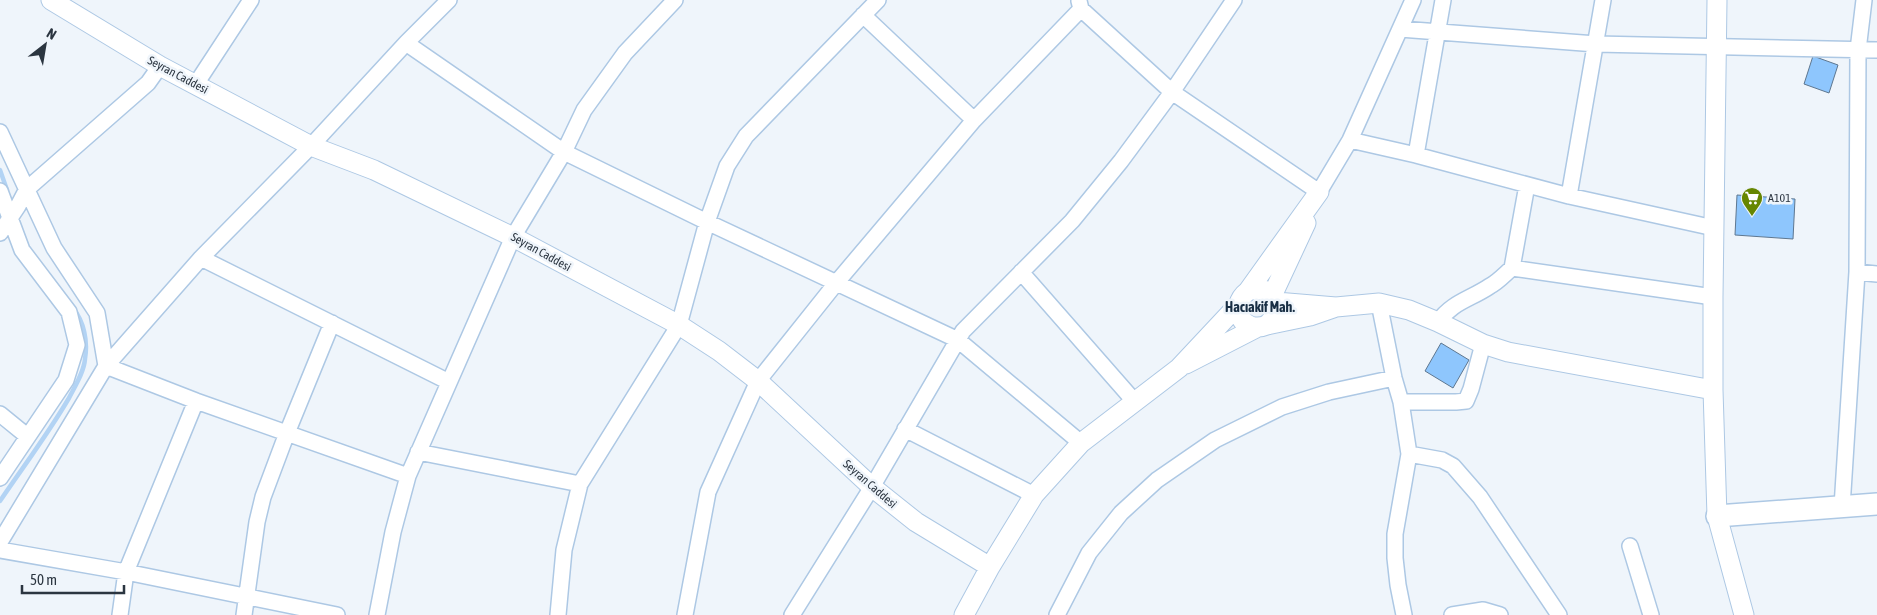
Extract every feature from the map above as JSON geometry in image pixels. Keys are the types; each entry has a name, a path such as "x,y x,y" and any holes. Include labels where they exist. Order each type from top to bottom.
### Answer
{"main road":[{"path":"1717,516 1877,504"}],"street":[{"name":"Seyran Caddesi","path":"51,0 160,66 311,146 374,170 513,237 679,325 719,351 758,381 872,487 916,522 990,567"},
{"path":"196,84 251,0"},
{"path":"0,542 106,366 201,258 311,146 406,43 449,0"},
{"path":"377,615 393,532 408,476 513,237 564,152 584,110 625,53 676,0"},
{"path":"558,615 564,550 580,484 679,325 707,222 727,166 746,136 878,0"},
{"path":"792,615 872,487 963,331 1072,221 1121,161 1172,92 1234,0"},
{"path":"964,615 990,567 1034,495 1081,443 1178,368 1243,298 1319,192 1350,140 1412,0"},
{"path":"1416,154 1443,0"},
{"path":"1569,196 1603,0"},
{"path":"1717,0 1713,297 1713,390 1717,516 1744,615"},
{"path":"1842,507 1857,272 1858,50 1864,0"},
{"path":"685,615 708,492 758,381 837,282 974,120 1080,5 1172,92 1319,192"},
{"path":"863,15 974,120"},
{"path":"1400,29 1596,44 1877,50"},
{"path":"406,43 564,152 707,222 958,340 1081,443"},
{"path":"0,232 27,189 148,84 160,66"},
{"path":"0,132 54,248 97,313 106,366"},
{"path":"1350,140 1416,154 1527,186 1714,228"},
{"path":"1438,322 1450,308 1492,286 1512,268 1527,186"},
{"path":"0,191 22,250 70,312 77,345 66,380 0,478"},
{"path":"1178,368 1262,326 1276,315 1274,298 1319,192"},
{"path":"201,258 449,382"},
{"path":"1512,268 1713,297"},
{"path":"1021,272 1135,402"},
{"path":"1857,272 1877,274"},
{"path":"1243,298 1261,289 1274,298 1336,307 1379,303 1409,310 1483,344 1508,352 1713,390"},
{"path":"1243,298 1240,316 1243,321 1252,327 1310,316 1336,307"},
{"path":"1379,303 1394,378 1401,402 1409,454 1396,534 1395,558 1404,615"},
{"path":"244,615 257,522 263,497 287,432 332,323"},
{"path":"1401,402 1466,401 1483,344"},
{"path":"106,366 196,402 287,432 408,476"},
{"path":"1057,615 1089,553 1121,513 1165,475 1215,440 1282,407 1328,392 1394,378"},
{"path":"120,615 126,572 196,402"},
{"path":"0,414 27,436"},
{"path":"905,430 1034,495"},
{"path":"418,452 580,484"},
{"path":"1409,454 1442,460 1453,466 1480,497 1559,615"},
{"path":"1630,546 1651,615"},
{"path":"0,550 126,572 337,615"},
{"path":"1452,615 1483,610 1500,615"}],"building":[{"path":"1813,56 1838,65 1829,93 1804,84"},
{"path":"1737,195 1795,199 1793,239 1735,235"},
{"path":"1441,343 1469,360 1453,388 1425,371"}],"waterway":[{"path":"0,170 7,190"},
{"path":"0,501 53,424 81,374 86,352 85,339 80,319 73,308"}],"place":[{"name":"A101","path":"1752,217"}],"district":[{"name":"Hacıakif Mah.","path":"1260,307"}]}
